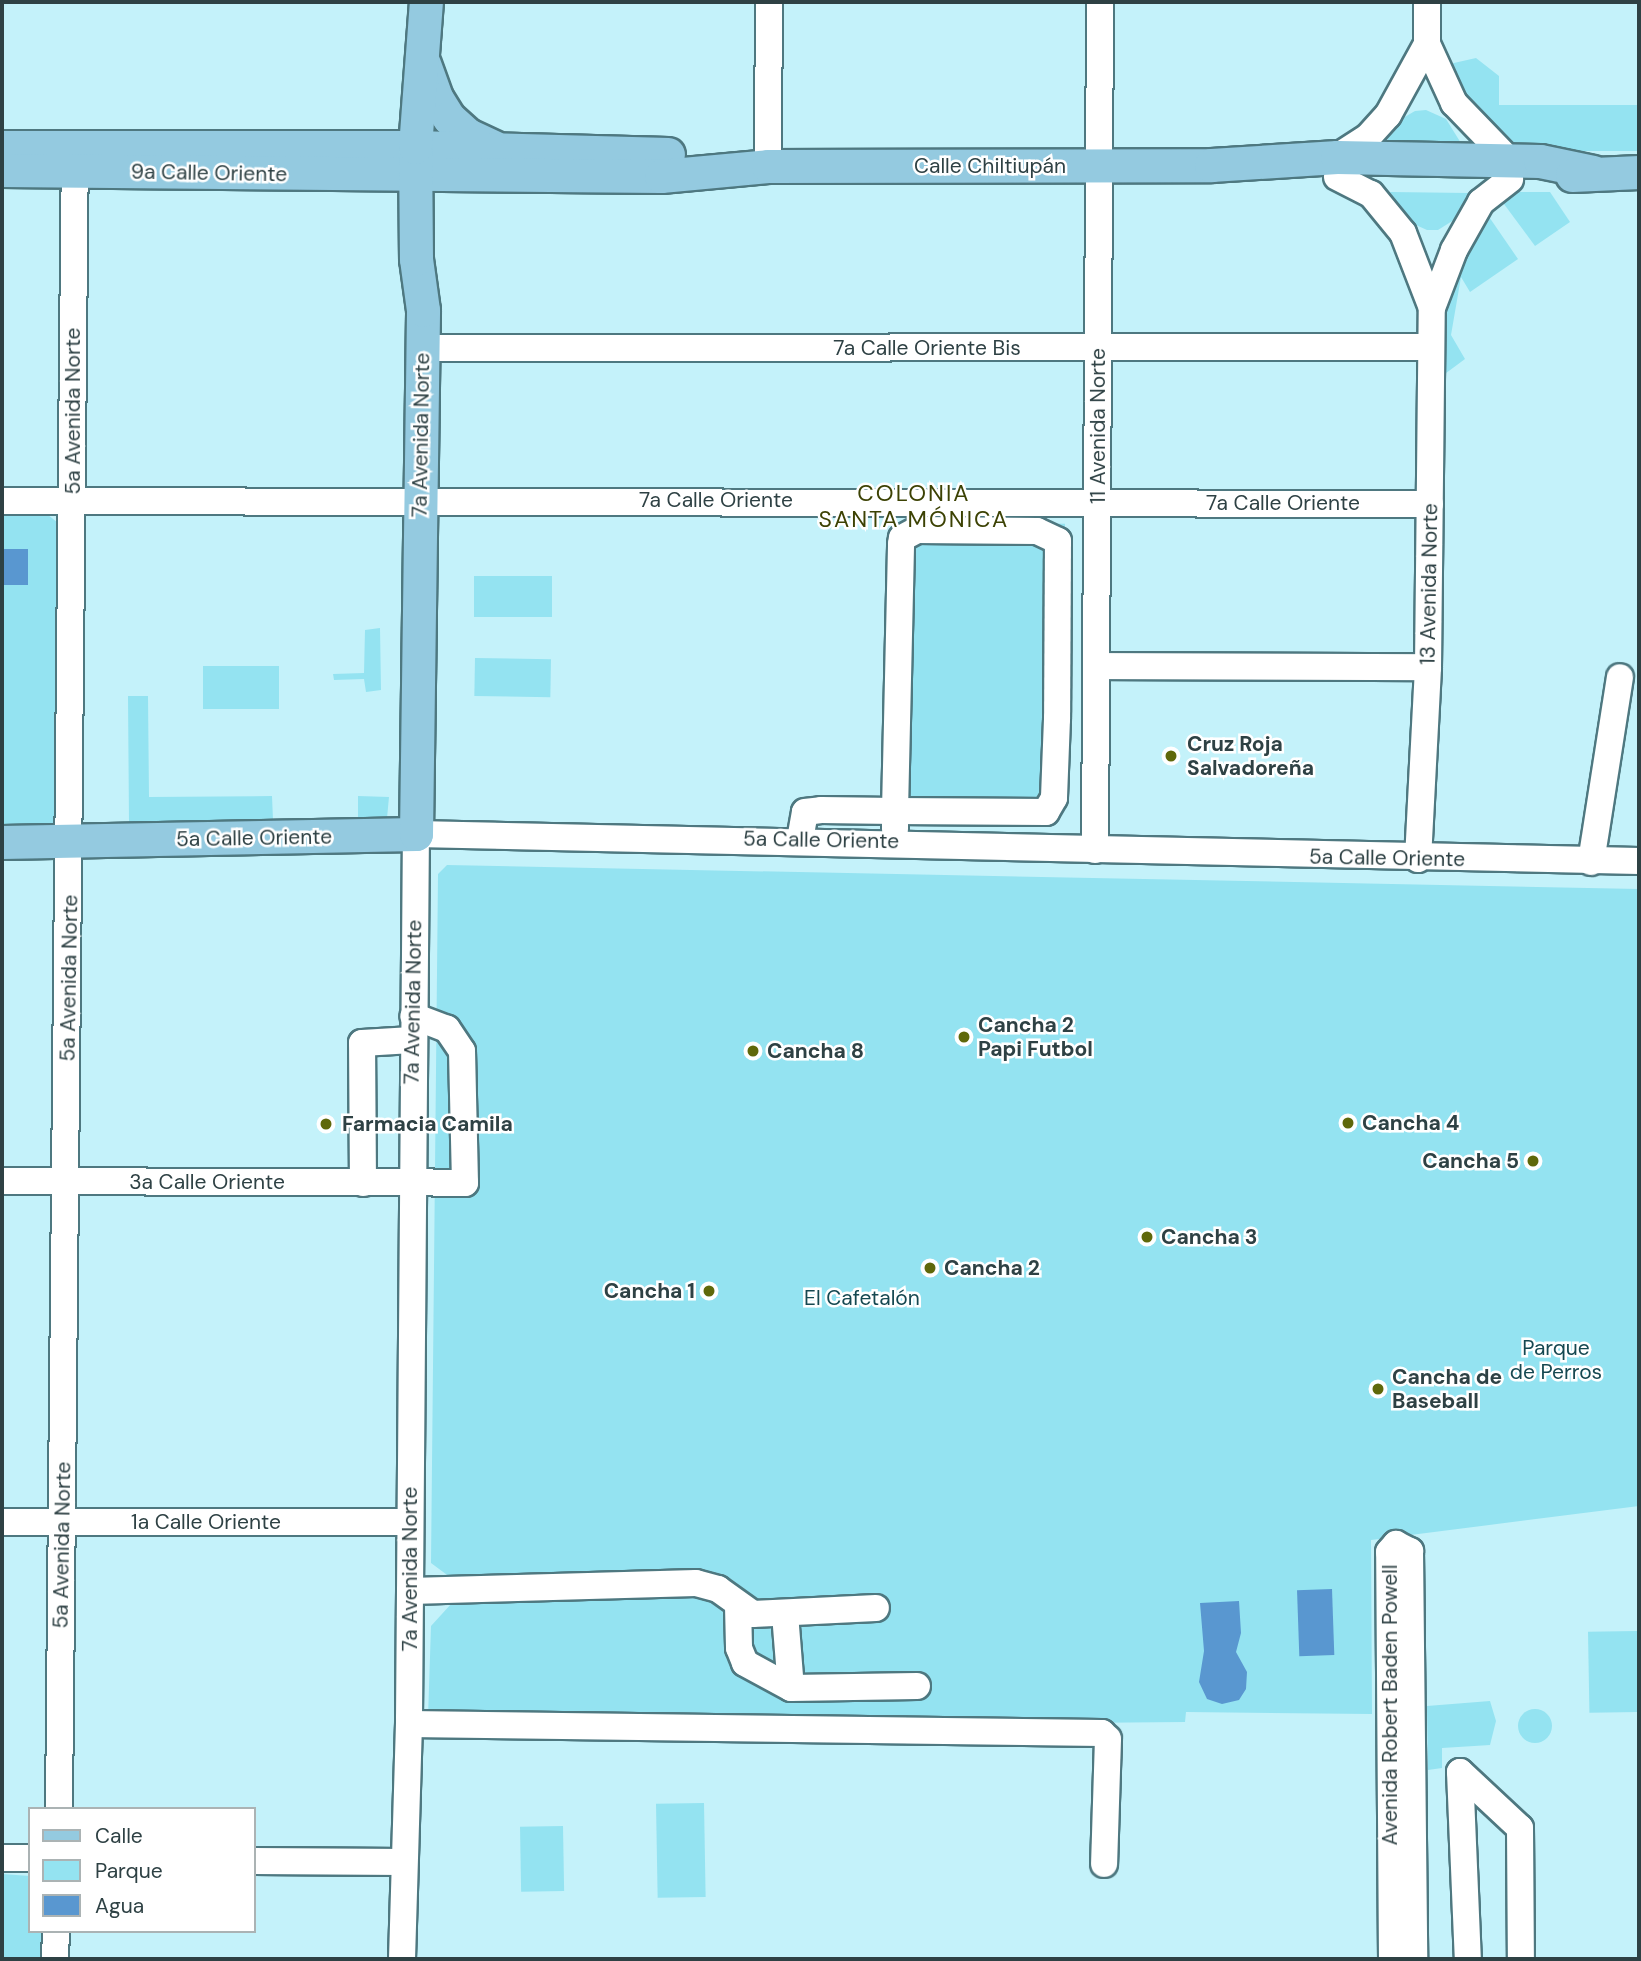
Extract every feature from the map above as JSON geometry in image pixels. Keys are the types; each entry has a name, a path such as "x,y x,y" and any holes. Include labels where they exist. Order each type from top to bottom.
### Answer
{"main road":[{"name":"7a Avenida Norte","path":"416,834 423,310 416,258 427,162 422,58 426,2"},
{"path":"378,149 406,120 422,58"},
{"path":"422,58 437,99 449,118 468,135 499,150"},
{"name":"9a Calle Oriente","path":"2,146 75,158 427,162"},
{"name":"9a Calle Oriente","path":"2,170 75,158 378,149 427,162"},
{"name":"Calle Chiltiupán","path":"427,162 499,150 656,153 768,166"},
{"name":"Calle Chiltiupán","path":"427,162 661,176 768,166 1211,165 1510,170 1540,161 1593,172 1639,172"},
{"name":"5a Calle Oriente","path":"2,842 416,834"}],"street":[{"path":"768,166 769,2"},
{"name":"11 Avenida Norte","path":"1095,850 1100,2"},
{"path":"1427,2 1427,44 1454,103 1510,170"},
{"path":"1337,167 1388,115 1427,44"},
{"name":"5a Avenida Norte","path":"59,1807 71,842 75,158"},
{"name":"13 Avenida Norte","path":"1337,167 1371,194 1403,233 1432,308"},
{"name":"13 Avenida Norte","path":"1418,859 1428,667 1432,308 1454,250 1481,202 1510,170"},
{"name":"7a Calle Oriente Bis","path":"422,348 1431,347"},
{"name":"7a Calle Oriente","path":"2,501 419,498 1430,504"},
{"path":"800,839 805,812 895,811 1036,814 1051,807 1061,553 1051,535 1037,531 917,530 902,538 895,811 895,841"},
{"path":"1098,666 1428,667"},
{"path":"1591,862 1620,677"},
{"name":"5a Calle Oriente","path":"416,834 895,841 1095,850 1418,859 1639,861"},
{"name":"7a Avenida Norte","path":"402,1959 409,1724 416,834"},
{"path":"363,1183 362,1043 413,1028"},
{"name":"3a Calle Oriente","path":"2,1181 465,1183 462,1051 447,1029 413,1028"},
{"name":"1a Calle Oriente","path":"2,1522 410,1522"},
{"name":"Avenida Robert Baden Powell","path":"1392,1959 1402,1823 1410,1551 1396,1544 1389,1552 1402,1823 1413,1959"},
{"path":"410,1591 696,1583 718,1589 738,1606 753,1614 876,1608"},
{"path":"738,1606 739,1648 745,1662 790,1688 917,1686"},
{"path":"785,1614 790,1688"},
{"path":"409,1724 1102,1732 1108,1739 1104,1864"},
{"path":"1468,1959 1460,1772 1520,1828 1521,1959"},
{"path":"2,1858 28,1858"},
{"path":"256,1861 404,1863"},
{"path":"55,1959 56,1933"}],"green space":[{"path":"1476,58 1499,76 1499,105 1639,105 1639,151 1513,151 1485,128 1445,65"},
{"path":"1426,110 1446,119 1464,148 1384,147 1396,122 1415,111"},
{"path":"1390,192 1469,193 1457,218 1438,230 1427,230 1407,221"},
{"path":"1513,192 1550,192 1570,222 1535,246 1501,200"},
{"path":"1485,211 1518,259 1470,292 1461,277 1451,335 1465,359 1434,382 1436,308"},
{"path":"2,506 37,506 68,531 66,820 49,836 2,836"},
{"path":"904,521 1065,524 1060,802 899,799"},
{"path":"474,576 552,576 552,617 474,617"},
{"path":"380,628 381,690 366,692 364,679 334,680 333,674 364,673 365,630"},
{"path":"475,658 551,659 550,697 474,696"},
{"path":"203,666 279,666 279,709 203,709"},
{"path":"128,696 148,696 149,797 272,796 273,820 129,822"},
{"path":"358,796 389,797 387,818 358,831"},
{"name":"El Cafetalón","path":"447,865 1639,889 1639,1506 1371,1540 1372,1714 1186,1712 1185,1722 949,1724 428,1718 431,1626 462,1592 462,1586 431,1563 438,874"},
{"path":"1637,1631 1638,1712 1589,1713 1588,1632"},
{"path":"1490,1701 1496,1721 1490,1745 1442,1748 1442,1768 1428,1770 1427,1706"},
{"path":"1535,1709 1547,1714 1552,1726 1547,1738 1535,1743 1523,1738 1518,1726 1523,1714"},
{"path":"704,1803 706,1897 658,1898 656,1804"},
{"path":"563,1826 564,1891 521,1892 520,1827"},
{"path":"2,1874 28,1876 28,1933 43,1933 43,1959 2,1959"}],"water":[{"path":"2,549 28,549 28,585 2,585"},
{"path":"1332,1589 1334,1655 1299,1656 1297,1590"},
{"path":"1239,1601 1241,1633 1236,1652 1247,1672 1246,1689 1239,1700 1222,1704 1207,1699 1199,1682 1204,1651 1200,1603"}],"place":[{"name":"Cruz Roja Salvadoreña","path":"1171,756"},
{"name":"Cancha 2 Papi Futbol","path":"964,1037"},
{"name":"Cancha 8","path":"753,1051"},
{"name":"Cancha 4","path":"1348,1123"},
{"name":"Farmacia Camila","path":"326,1124"},
{"name":"Cancha 5","path":"1533,1161"},
{"name":"Cancha 3","path":"1147,1237"},
{"name":"Cancha 2","path":"930,1268"},
{"name":"Cancha 1","path":"709,1291"},
{"name":"Cancha de Baseball","path":"1378,1389"}],"district":[{"name":"COLONIA SANTA MÓNICA","path":"914,506"}],"park label":[{"name":"Parque de Perros","path":"1556,1360"}]}
